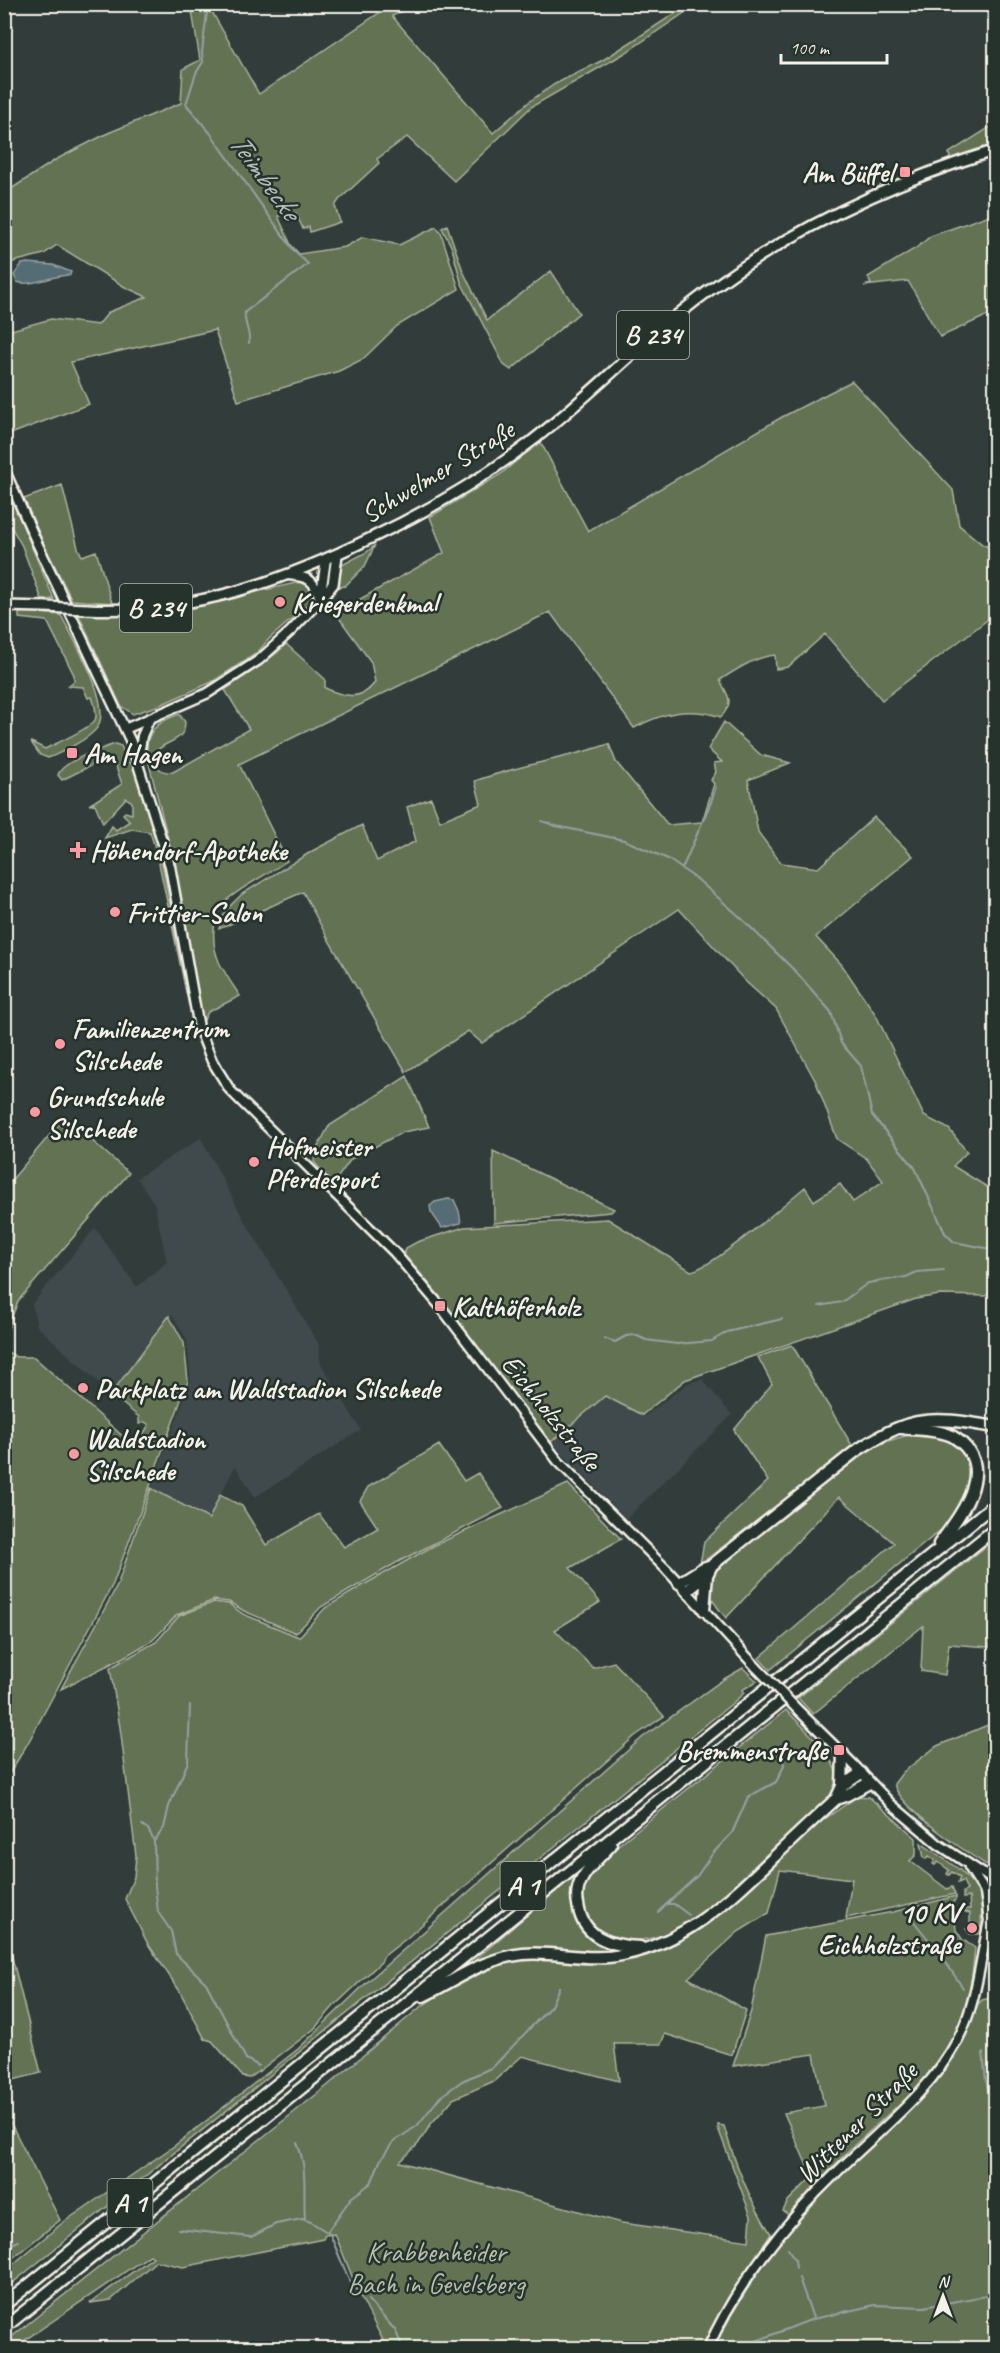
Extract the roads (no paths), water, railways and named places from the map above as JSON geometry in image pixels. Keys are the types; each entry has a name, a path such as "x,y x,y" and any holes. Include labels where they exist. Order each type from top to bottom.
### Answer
{"highway":[{"path":"683,1587 710,1570 856,1451 881,1436 926,1420 996,1427"},
{"path":"902,1428 934,1431 951,1436 966,1445 977,1463 978,1483 975,1495 958,1521 928,1558"},
{"name":"A 1","path":"4,2305 996,1503"},
{"name":"A 1","path":"4,2328 996,1528"},
{"path":"704,1610 710,1570"},
{"path":"406,2004 487,1962 537,1954 606,1958 646,1948 678,1935 715,1911 741,1889 836,1799 842,1786 843,1754"},
{"path":"842,1786 861,1773"},
{"path":"836,1799 869,1783"},
{"path":"632,1821 582,1878 577,1900 582,1921 589,1931 601,1940 623,1946 646,1948"}],"main road":[{"name":"Schwelmer Straße","path":"4,606 134,609 183,604 220,597 288,575 337,555 399,524 496,468 542,433 681,312 763,254 869,197 952,163 996,150"},
{"name":"Eichholzstraße","path":"4,469 138,761 170,866 199,1028 212,1061 230,1090 394,1252 440,1306 558,1461 683,1587 816,1729 843,1754"},
{"path":"125,729 220,686 259,660 291,631 333,584 337,555"},
{"path":"320,600 326,560"},
{"path":"288,575 302,576 312,582 320,600"},
{"path":"138,761 142,736 149,720"},
{"path":"843,1754 869,1783 916,1826 967,1864 996,1882"},
{"path":"967,1864 985,1892 989,1921"},
{"name":"Wittener Straße","path":"708,2349 754,2270 779,2234 833,2175 928,2083 945,2061 958,2039 971,2006 989,1921 996,1908"}],"water":[{"path":"22,264 53,265 71,272 70,275 35,282 17,282 14,275"},
{"path":"454,1200 461,1223 442,1228 431,1212 430,1206 435,1202"}],"waterway":[{"name":"Teimbecke","path":"208,4 202,52 203,62 196,73 186,104 211,134 294,251 308,264 245,312 249,343"},
{"path":"682,869 716,787"},
{"path":"542,821 624,840 668,859 698,880 739,916 797,973 831,1012 841,1043 861,1066 872,1115 915,1168 945,1233 954,1242 996,1250"},
{"path":"819,1306 842,1302 868,1283 906,1277 917,1272 944,1270"},
{"path":"604,1338 615,1342 626,1336 635,1335 646,1340 677,1344 712,1341 727,1332 782,1319"},
{"path":"190,1705 188,1762 169,1806 164,1828 154,1841 158,1912 171,1931 176,1954 206,1983 246,2059 259,2066"},
{"path":"658,1912 697,1876 713,1853 732,1833 748,1797 776,1782 784,1766 782,1752"},
{"path":"142,1825 148,1829 154,1841"},
{"path":"668,1904 674,1904 689,1915"},
{"path":"908,1914 940,1954 963,1988"},
{"path":"327,2232 351,2198 371,2183 380,2161 393,2142 417,2126 440,2097 462,2081 493,2067 551,2006 559,1987"},
{"path":"983,2053 986,2081 996,2117"},
{"path":"297,2143 304,2171 305,2219"},
{"path":"996,2174 996,2180"},
{"path":"178,2229 251,2237 276,2224 302,2219 311,2222 330,2234 349,2280 361,2295"},
{"path":"4,2248 18,2241"},
{"path":"788,2249 795,2260 796,2268"},
{"path":"799,2278 813,2318"},
{"path":"738,2348 813,2319 875,2305 924,2307 996,2294"},
{"path":"368,2300 395,2330 403,2348"},
{"path":"602,2348 629,2346 705,2348"}],"place":[{"name":"Am Büffel","path":"905,172"},
{"name":"Kriegerdenkmal","path":"280,602"},
{"name":"Am Hagen","path":"72,753"},
{"name":"Höhendorf-Apotheke","path":"78,850"},
{"name":"Frittier-Salon","path":"115,912"},
{"name":"Familienzentrum Silschede","path":"60,1044"},
{"name":"Grundschule Silschede","path":"35,1112"},
{"name":"Hofmeister Pferdesport","path":"254,1162"},
{"name":"Kalthöferholz","path":"440,1306"},
{"name":"Parkplatz am Waldstadion Silschede","path":"83,1388"},
{"name":"Waldstadion Silschede","path":"74,1454"},
{"name":"Bremmenstraße","path":"839,1750"},
{"name":"10 KV Eichholzstraße","path":"972,1928"}],"park label":[{"name":"Krabbenheider Bach in Gevelsberg","path":"436,2267"}]}
